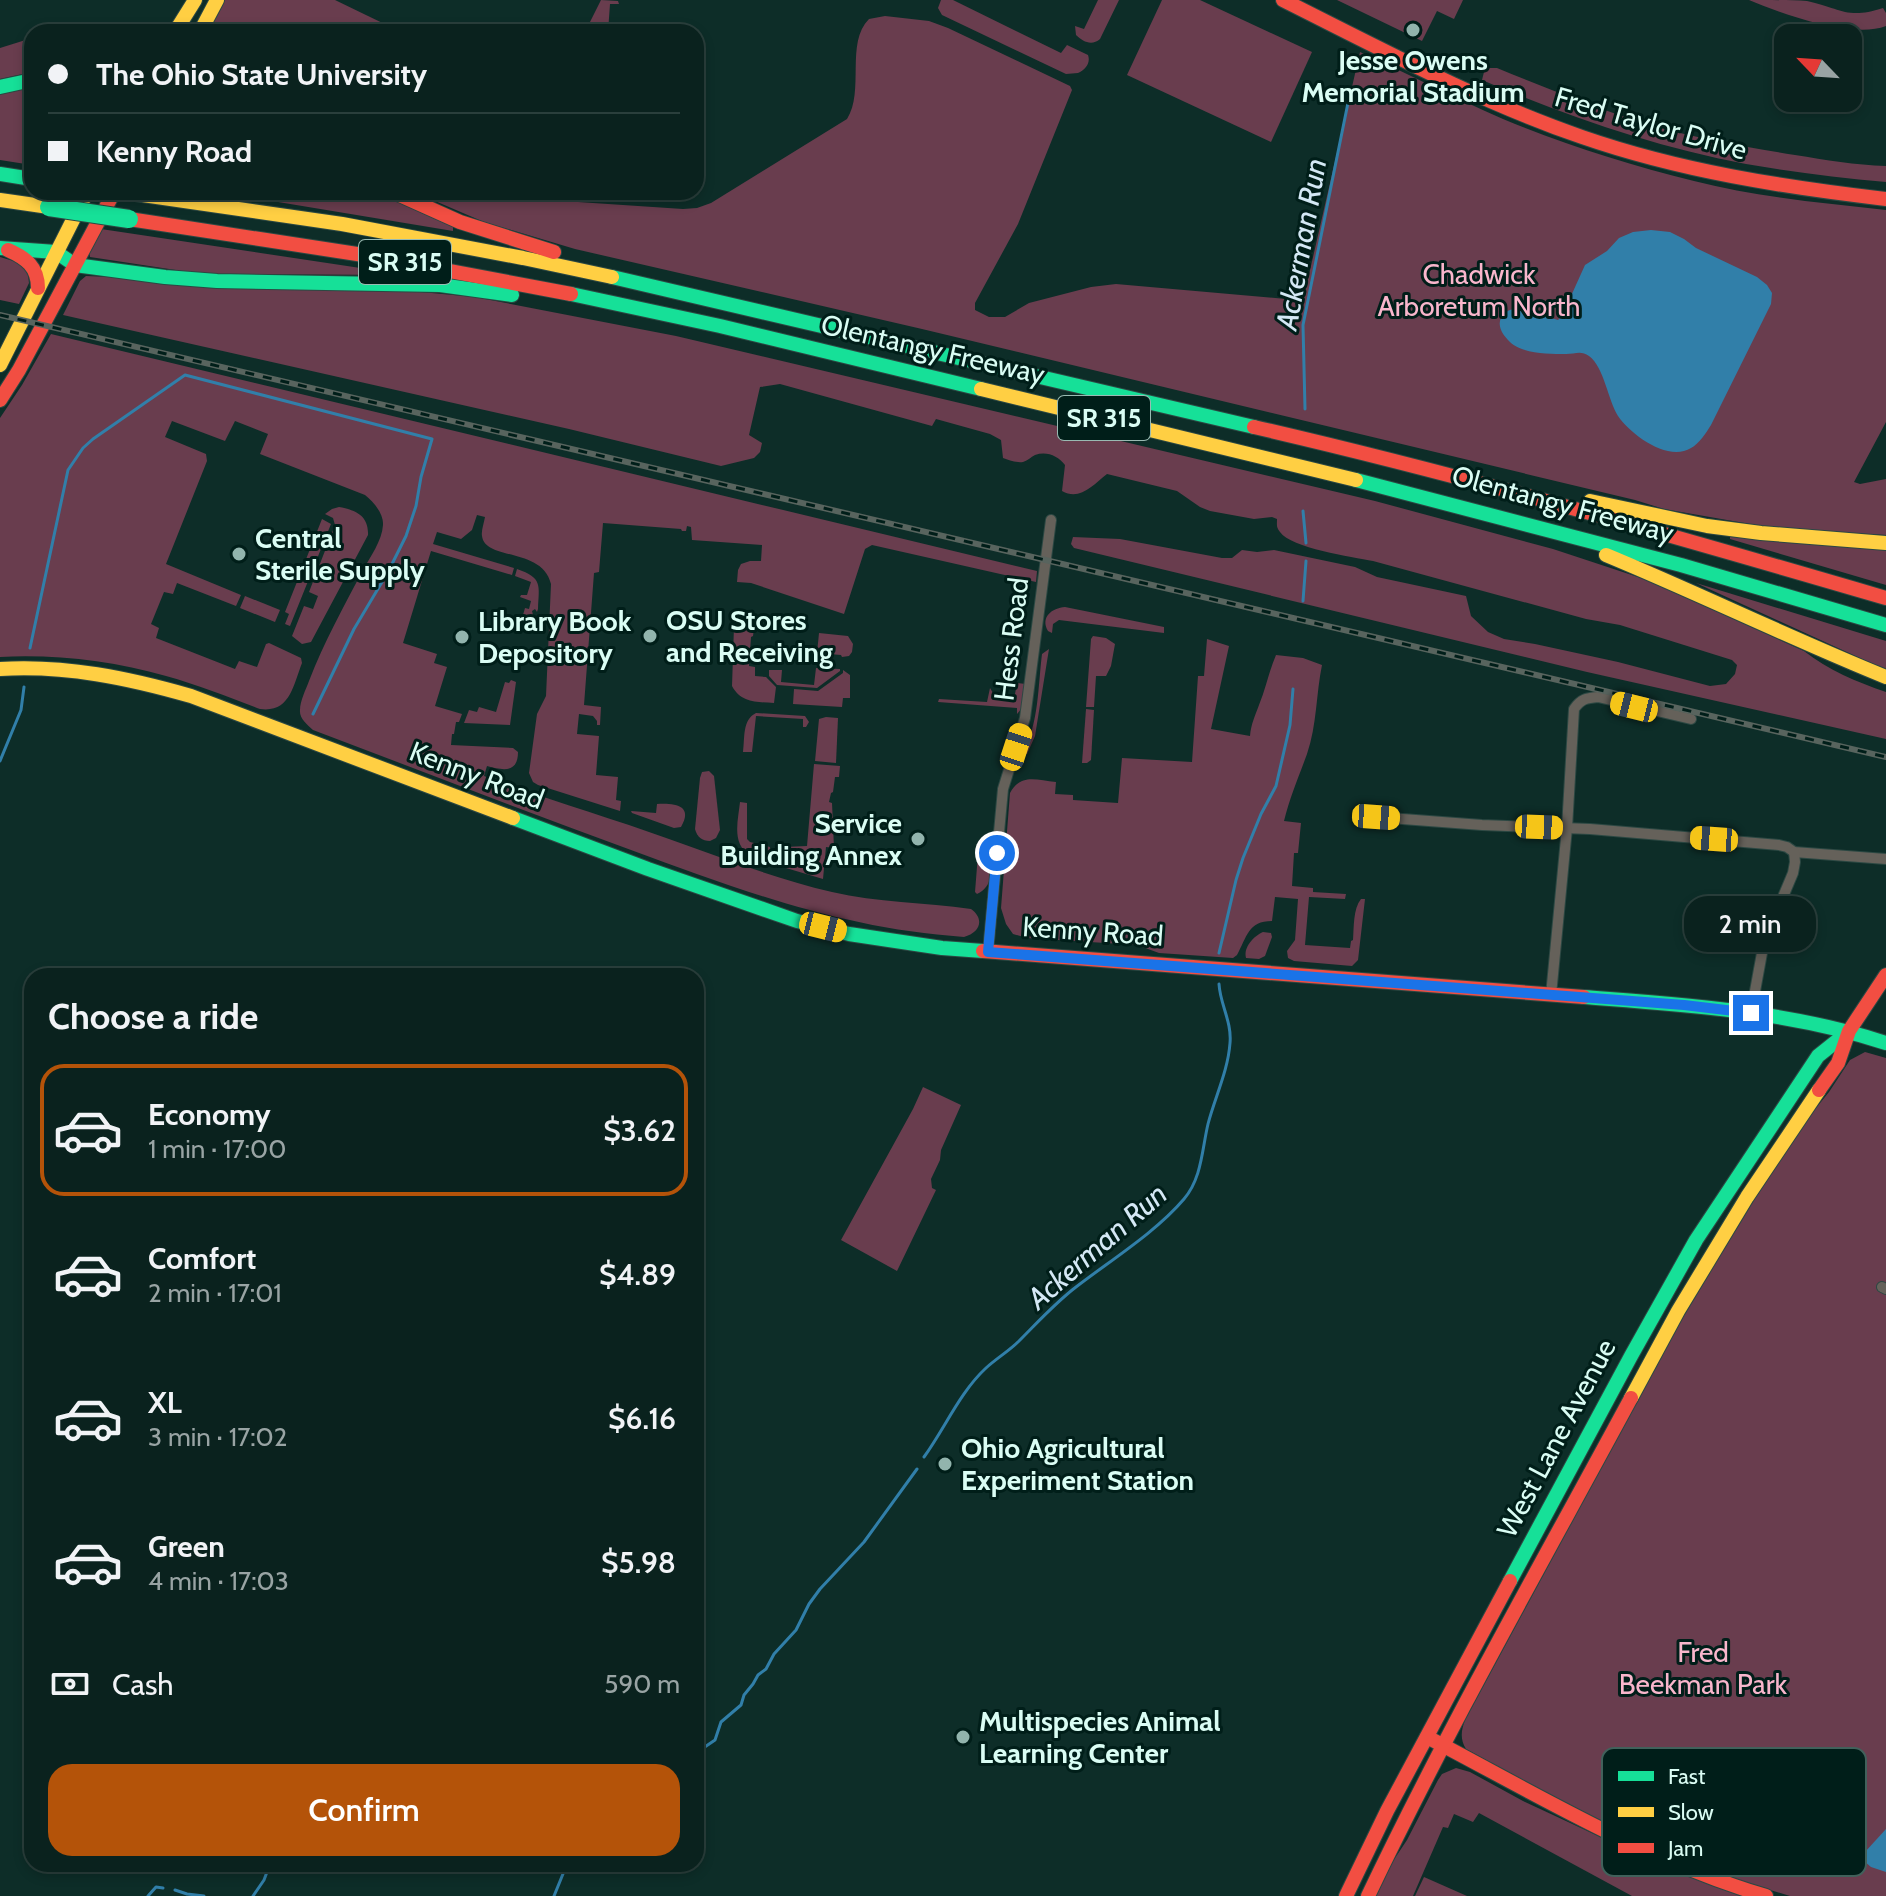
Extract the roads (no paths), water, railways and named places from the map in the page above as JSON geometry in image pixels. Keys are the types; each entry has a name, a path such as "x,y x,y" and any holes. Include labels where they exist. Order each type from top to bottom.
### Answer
{"main road":[{"path":"180,24 195,0"},
{"path":"204,24 217,0"},
{"name":"Fred Taylor Drive","path":"1283,0 1476,94 1583,137 1730,177 1886,199"},
{"path":"0,87 24,82"},
{"path":"0,174 24,178"},
{"name":"Olentangy Freeway","path":"0,200 337,250 679,317 1529,522 1886,625"},
{"path":"0,365 83,200"},
{"path":"0,400 110,200"},
{"name":"Olentangy Freeway","path":"177,200 342,224 523,258 684,293 1380,456 1886,598"},
{"path":"411,200 460,222 684,293"},
{"path":"0,248 56,252 75,265 195,280 440,285 679,317"},
{"path":"0,248 29,261 35,269 38,288"},
{"path":"1380,456 1707,526 1886,543"},
{"path":"1529,522 1886,677"},
{"name":"Kenny Road","path":"0,669 17,667 77,671 128,679 191,696 648,869 763,910 849,934 988,952 1684,1005 1751,1013 1849,1031 1886,1043"},
{"name":"West Lane Avenue","path":"1368,1896 1407,1814 1435,1741 1631,1356 1696,1240 1818,1056 1849,1031 1886,975"},
{"path":"1435,1741 1602,1830"},
{"name":"West Lane Avenue","path":"1346,1896 1387,1811 1435,1741"},
{"path":"1708,1876 1766,1896"}],"street":[{"name":"Hess Road","path":"988,952 1003,789 1025,718 1051,520"},
{"path":"1551,995 1567,828 1574,709 1585,698 1598,697 1691,719"},
{"path":"1376,817 1779,845 1794,852 1886,859"},
{"path":"1751,1013 1764,942 1793,873 1794,852"}],"water":[{"path":"1633,232 1670,232 1757,277 1772,293 1771,304 1711,425 1697,444 1682,451 1661,449 1641,438 1624,423 1614,409 1598,368 1589,356 1527,351 1506,338 1500,324 1501,318 1512,309 1528,310 1558,320 1585,265 1607,251 1619,238"},
{"path":"1886,1829 1886,1872 1866,1863 1866,1851"}],"waterway":[{"name":"Ackerman Run","path":"1305,409 1303,325 1351,88"},
{"path":"30,648 68,470 93,439 185,375 432,439 406,536 354,629 313,714"},
{"name":"Ackerman Run","path":"1303,511 1306,543"},
{"name":"Ackerman Run","path":"1303,601 1306,561"},
{"path":"0,761 21,710 24,687"},
{"name":"Ackerman Run","path":"1219,953 1243,858 1276,786 1290,725 1293,689"},
{"name":"Ackerman Run","path":"924,1457 960,1399 986,1368 1015,1345 1068,1293 1160,1223 1190,1191 1198,1173 1208,1124 1229,1053 1229,1028 1219,984"},
{"name":"Ackerman Run","path":"704,1748 715,1740 721,1722 741,1705 758,1675 796,1630 820,1589 864,1542 917,1469"},
{"name":"Ackerman Run","path":"253,1896 267,1872"},
{"name":"Ackerman Run","path":"554,1896 564,1872"},
{"name":"Ackerman Run","path":"148,1896 156,1887 163,1888"},
{"name":"Ackerman Run","path":"175,1890 204,1896"}],"railway":[{"path":"0,315 1886,757"}],"place":[{"name":"Jesse Owens Memorial Stadium","path":"1413,30"},
{"name":"Central Sterile Supply","path":"239,554"},
{"name":"OSU Stores and Receiving","path":"650,636"},
{"name":"Library Book Depository","path":"462,637"},
{"name":"Service Building Annex","path":"918,839"},
{"name":"Ohio Agricultural Experiment Station","path":"945,1464"},
{"name":"Multispecies Animal Learning Center","path":"963,1737"}],"park label":[{"name":"Chadwick Arboretum North","path":"1479,290"},
{"name":"Fred Beekman Park","path":"1703,1668"}]}
